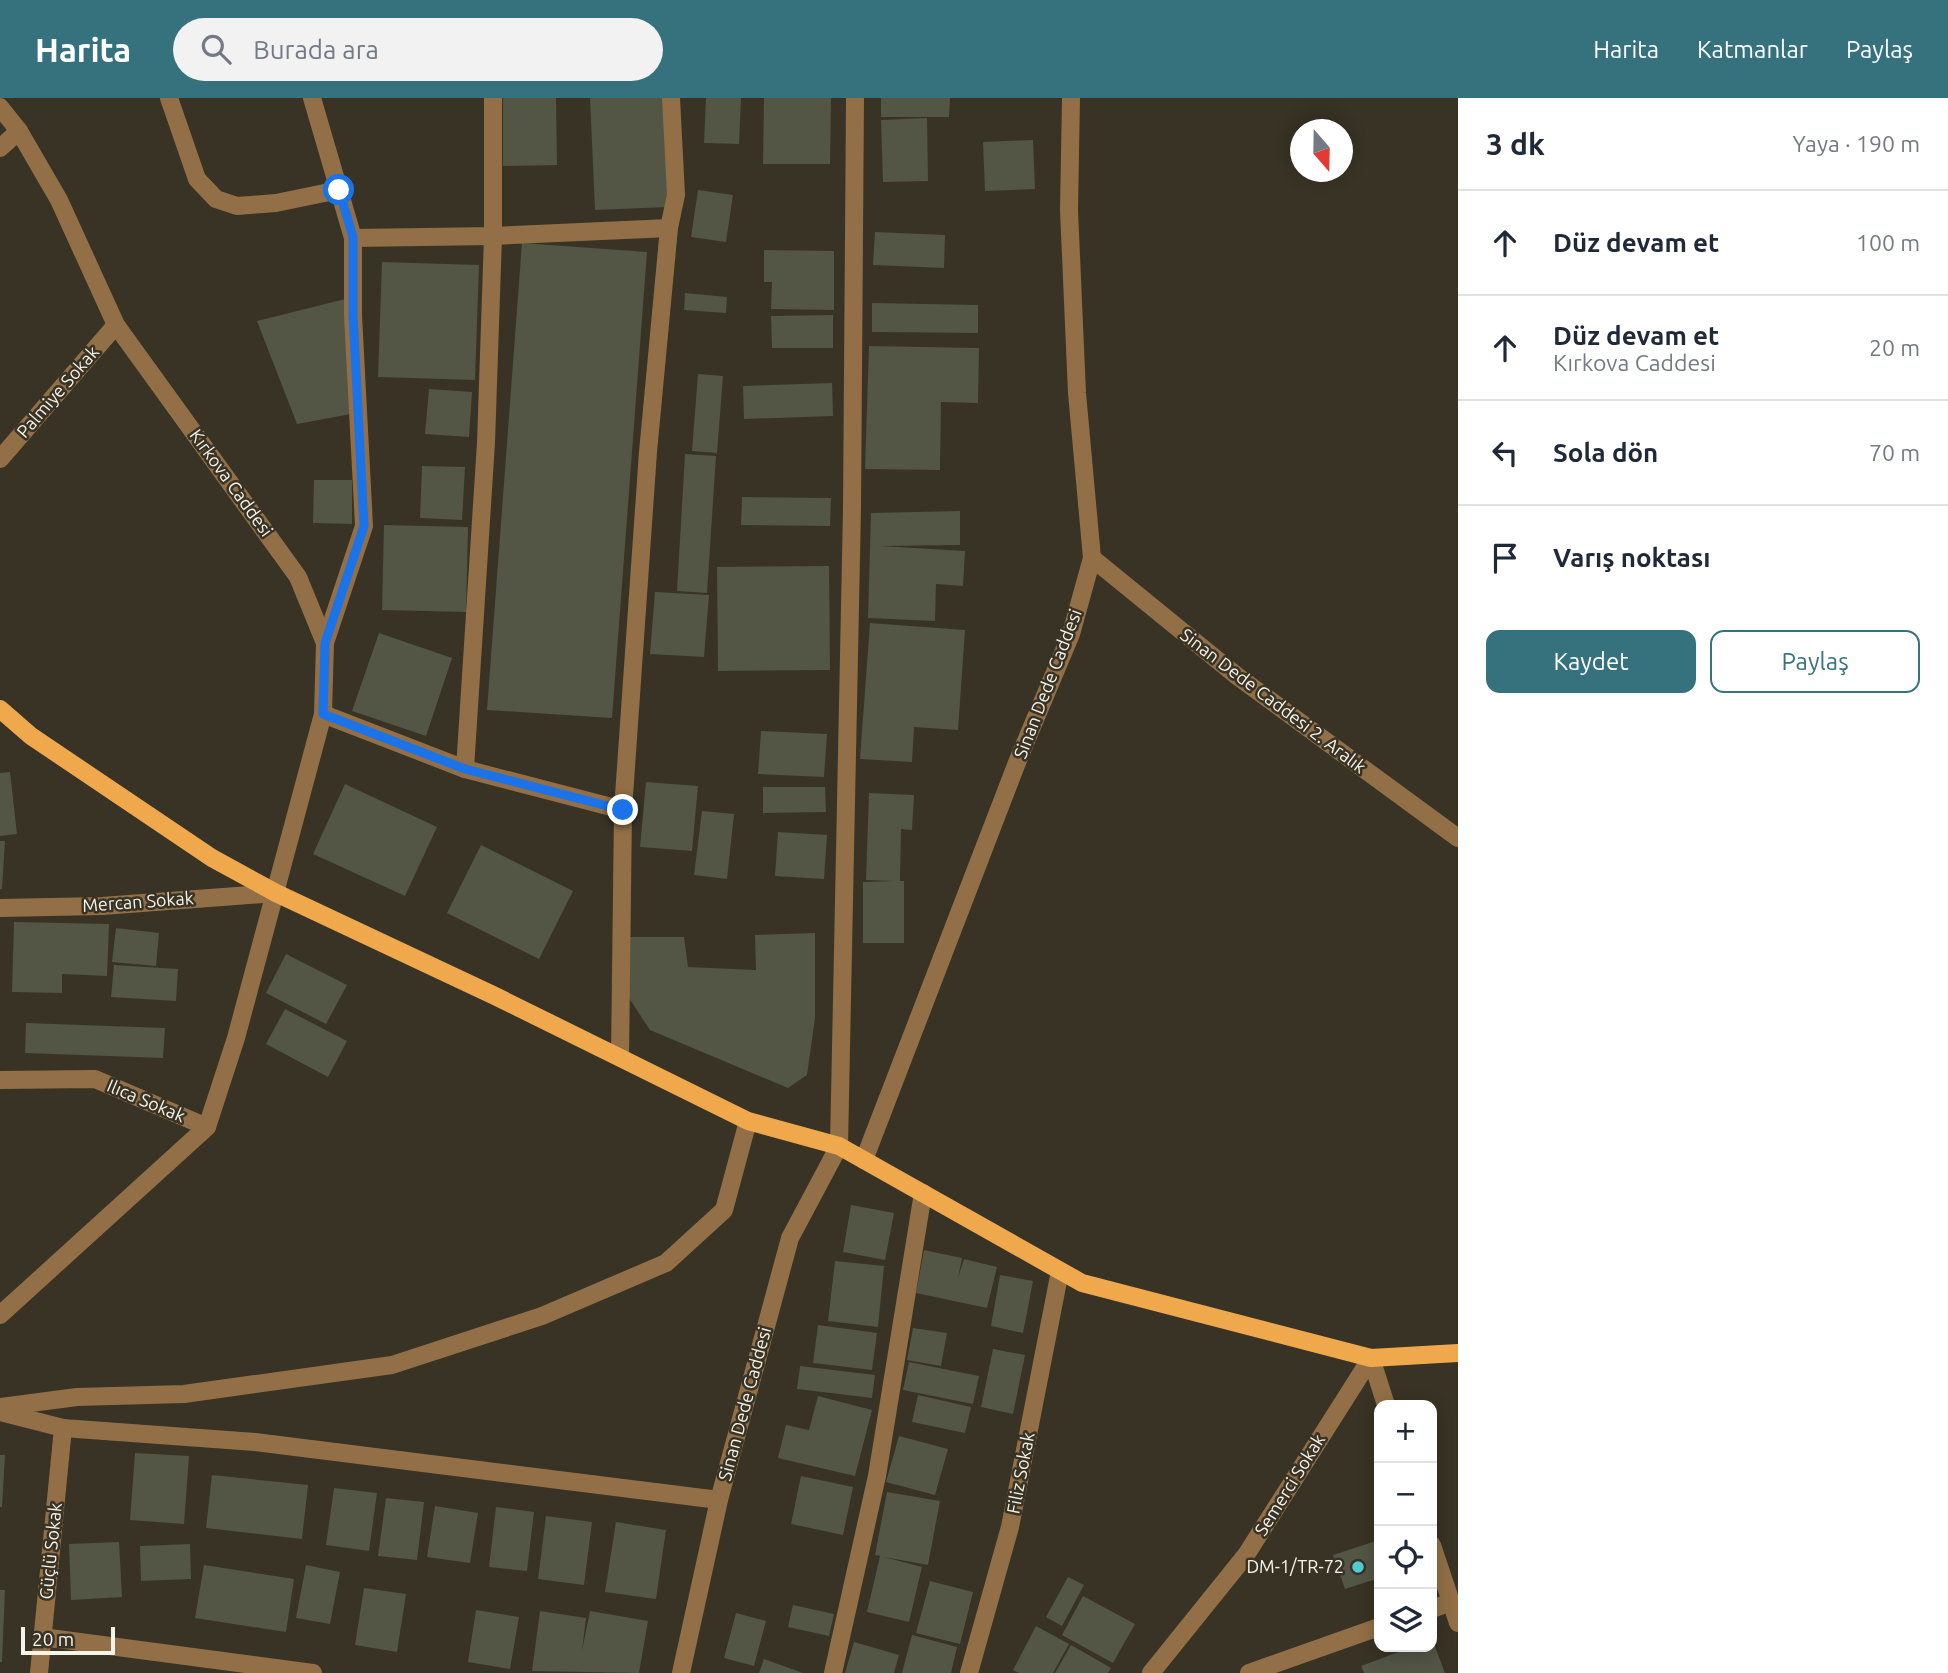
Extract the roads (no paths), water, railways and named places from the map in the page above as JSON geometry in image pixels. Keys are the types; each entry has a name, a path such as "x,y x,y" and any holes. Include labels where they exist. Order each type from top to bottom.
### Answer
{"main road":[{"path":"0,709 31,736 212,858 276,893 748,1121 839,1146 1082,1283 1371,1358 1458,1353"}],"street":[{"path":"169,98 197,179 216,199 237,206 339,190"},
{"path":"312,98 353,237 353,315 364,526 325,643"},
{"path":"465,769 486,443 493,236 493,98"},
{"path":"620,1058 623,810 648,452 669,228 676,195 671,98"},
{"path":"839,1146 852,508 855,98"},
{"name":"Sinan Dede Caddesi","path":"864,1160 1013,773 1071,635 1092,558 1077,393 1069,210 1070,98"},
{"name":"Kırkova Caddesi","path":"0,107 19,131 60,200 116,325 299,577 325,643 323,714 236,1038 207,1127"},
{"path":"0,148 19,131"},
{"path":"353,237 493,236 669,228"},
{"name":"Palmiye Sokak","path":"0,460 116,325"},
{"name":"Sinan Dede Caddesi 2. Aralık","path":"1092,558 1237,676 1458,838"},
{"path":"323,714 465,769 623,810"},
{"name":"Mercan Sokak","path":"0,908 102,906 276,893"},
{"name":"Ilıca Sokak","path":"0,1080 95,1079 207,1127"},
{"path":"0,1410 77,1398 184,1394 392,1365 542,1316 666,1263 724,1210 748,1121"},
{"path":"0,1315 207,1127"},
{"name":"Sinan Dede Caddesi","path":"681,1673 719,1500 790,1238 839,1146"},
{"path":"834,1673 877,1476 923,1193"},
{"name":"Filiz Sokak","path":"969,1673 1010,1527 1060,1271"},
{"path":"1371,1358 1384,1400"},
{"name":"Semerci Sokak","path":"1151,1673 1245,1555 1371,1358"},
{"path":"0,1410 63,1428 255,1442 719,1500"},
{"name":"Güçlü Sokak","path":"39,1673 63,1428"},
{"path":"1437,1560 1458,1623"},
{"path":"1437,1607 1451,1602"},
{"path":"1249,1673 1374,1629"},
{"path":"43,1637 313,1673"}],"place":[{"name":"DM-1/TR-72","path":"1358,1567"}]}
